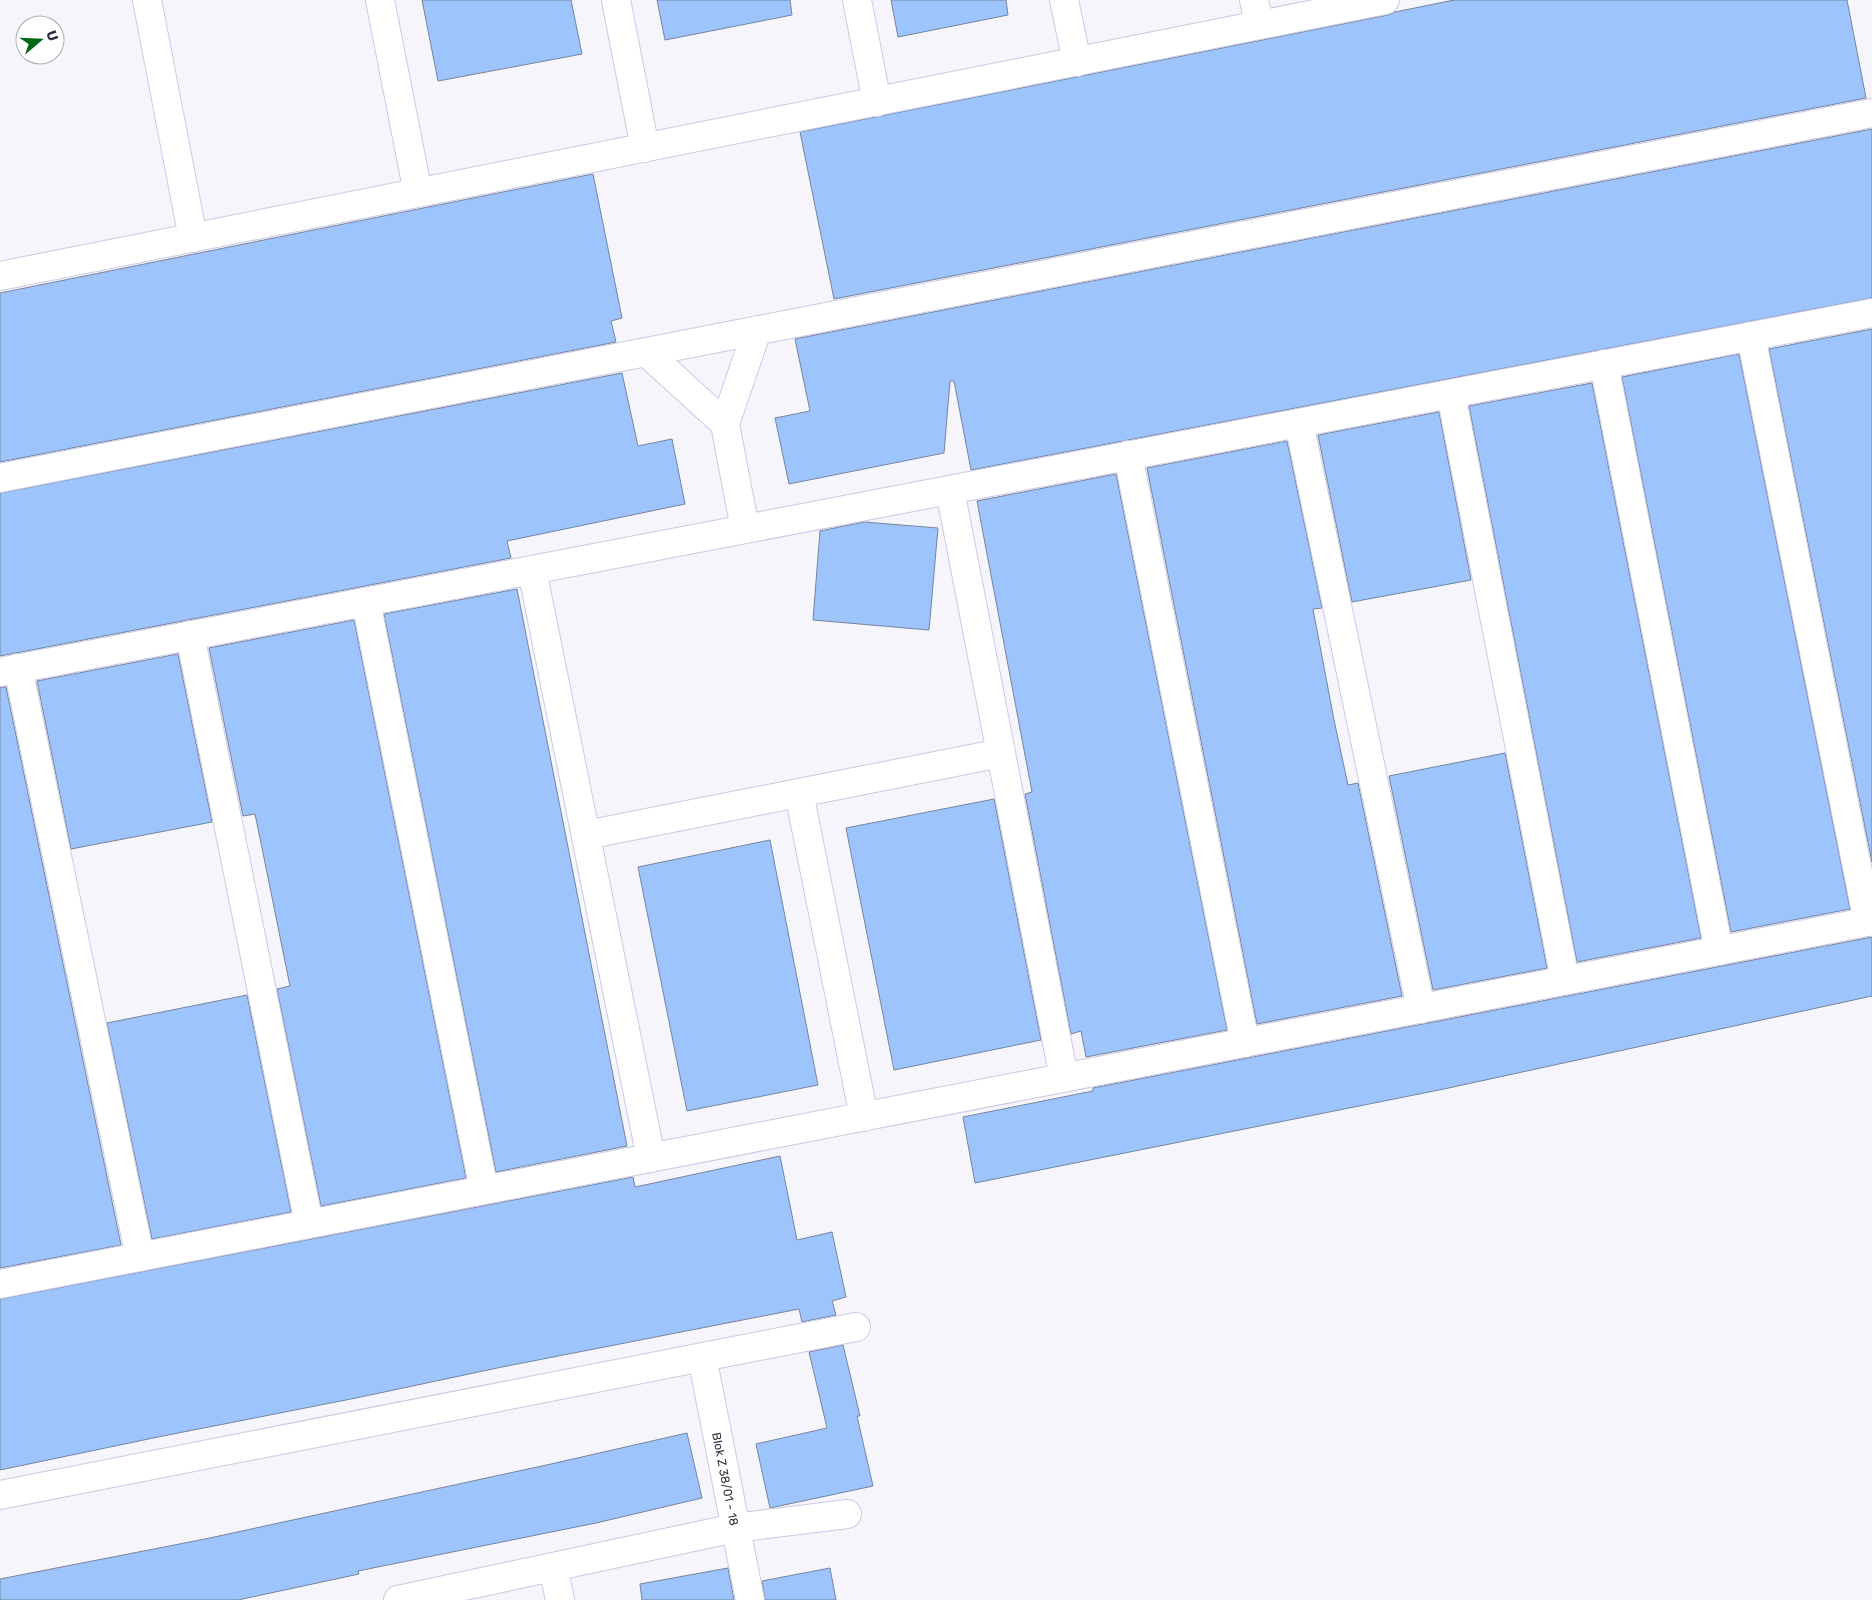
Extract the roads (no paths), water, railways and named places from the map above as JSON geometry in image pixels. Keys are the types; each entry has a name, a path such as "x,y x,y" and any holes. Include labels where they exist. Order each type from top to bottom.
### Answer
{"street":[{"path":"147,0 193,238"},
{"path":"380,0 418,193"},
{"path":"616,0 645,148"},
{"path":"857,0 877,102"},
{"path":"1064,0 1077,62"},
{"path":"1,272 193,238 1077,62 1256,13 1385,0"},
{"path":"0,478 1872,112"},
{"path":"140,1257 9,670 1872,313"},
{"path":"746,529 724,424 757,330"},
{"path":"0,1284 1870,922 1751,336"},
{"path":"646,352 724,424"},
{"path":"1604,364 1719,951"},
{"path":"1451,394 1566,980"},
{"path":"1299,422 1421,1009"},
{"path":"1128,455 1245,1043"},
{"path":"950,490 1064,1078"},
{"path":"532,570 650,1158"},
{"path":"366,602 484,1190"},
{"path":"190,635 309,1224"},
{"path":"586,835 1001,753"},
{"path":"799,793 864,1117"},
{"path":"0,1495 856,1327"},
{"name":"Blok Z 38/01 - 18","path":"702,1357 750,1600"},
{"path":"398,1600 735,1528 847,1514"},
{"path":"553,1567 560,1600"}]}
